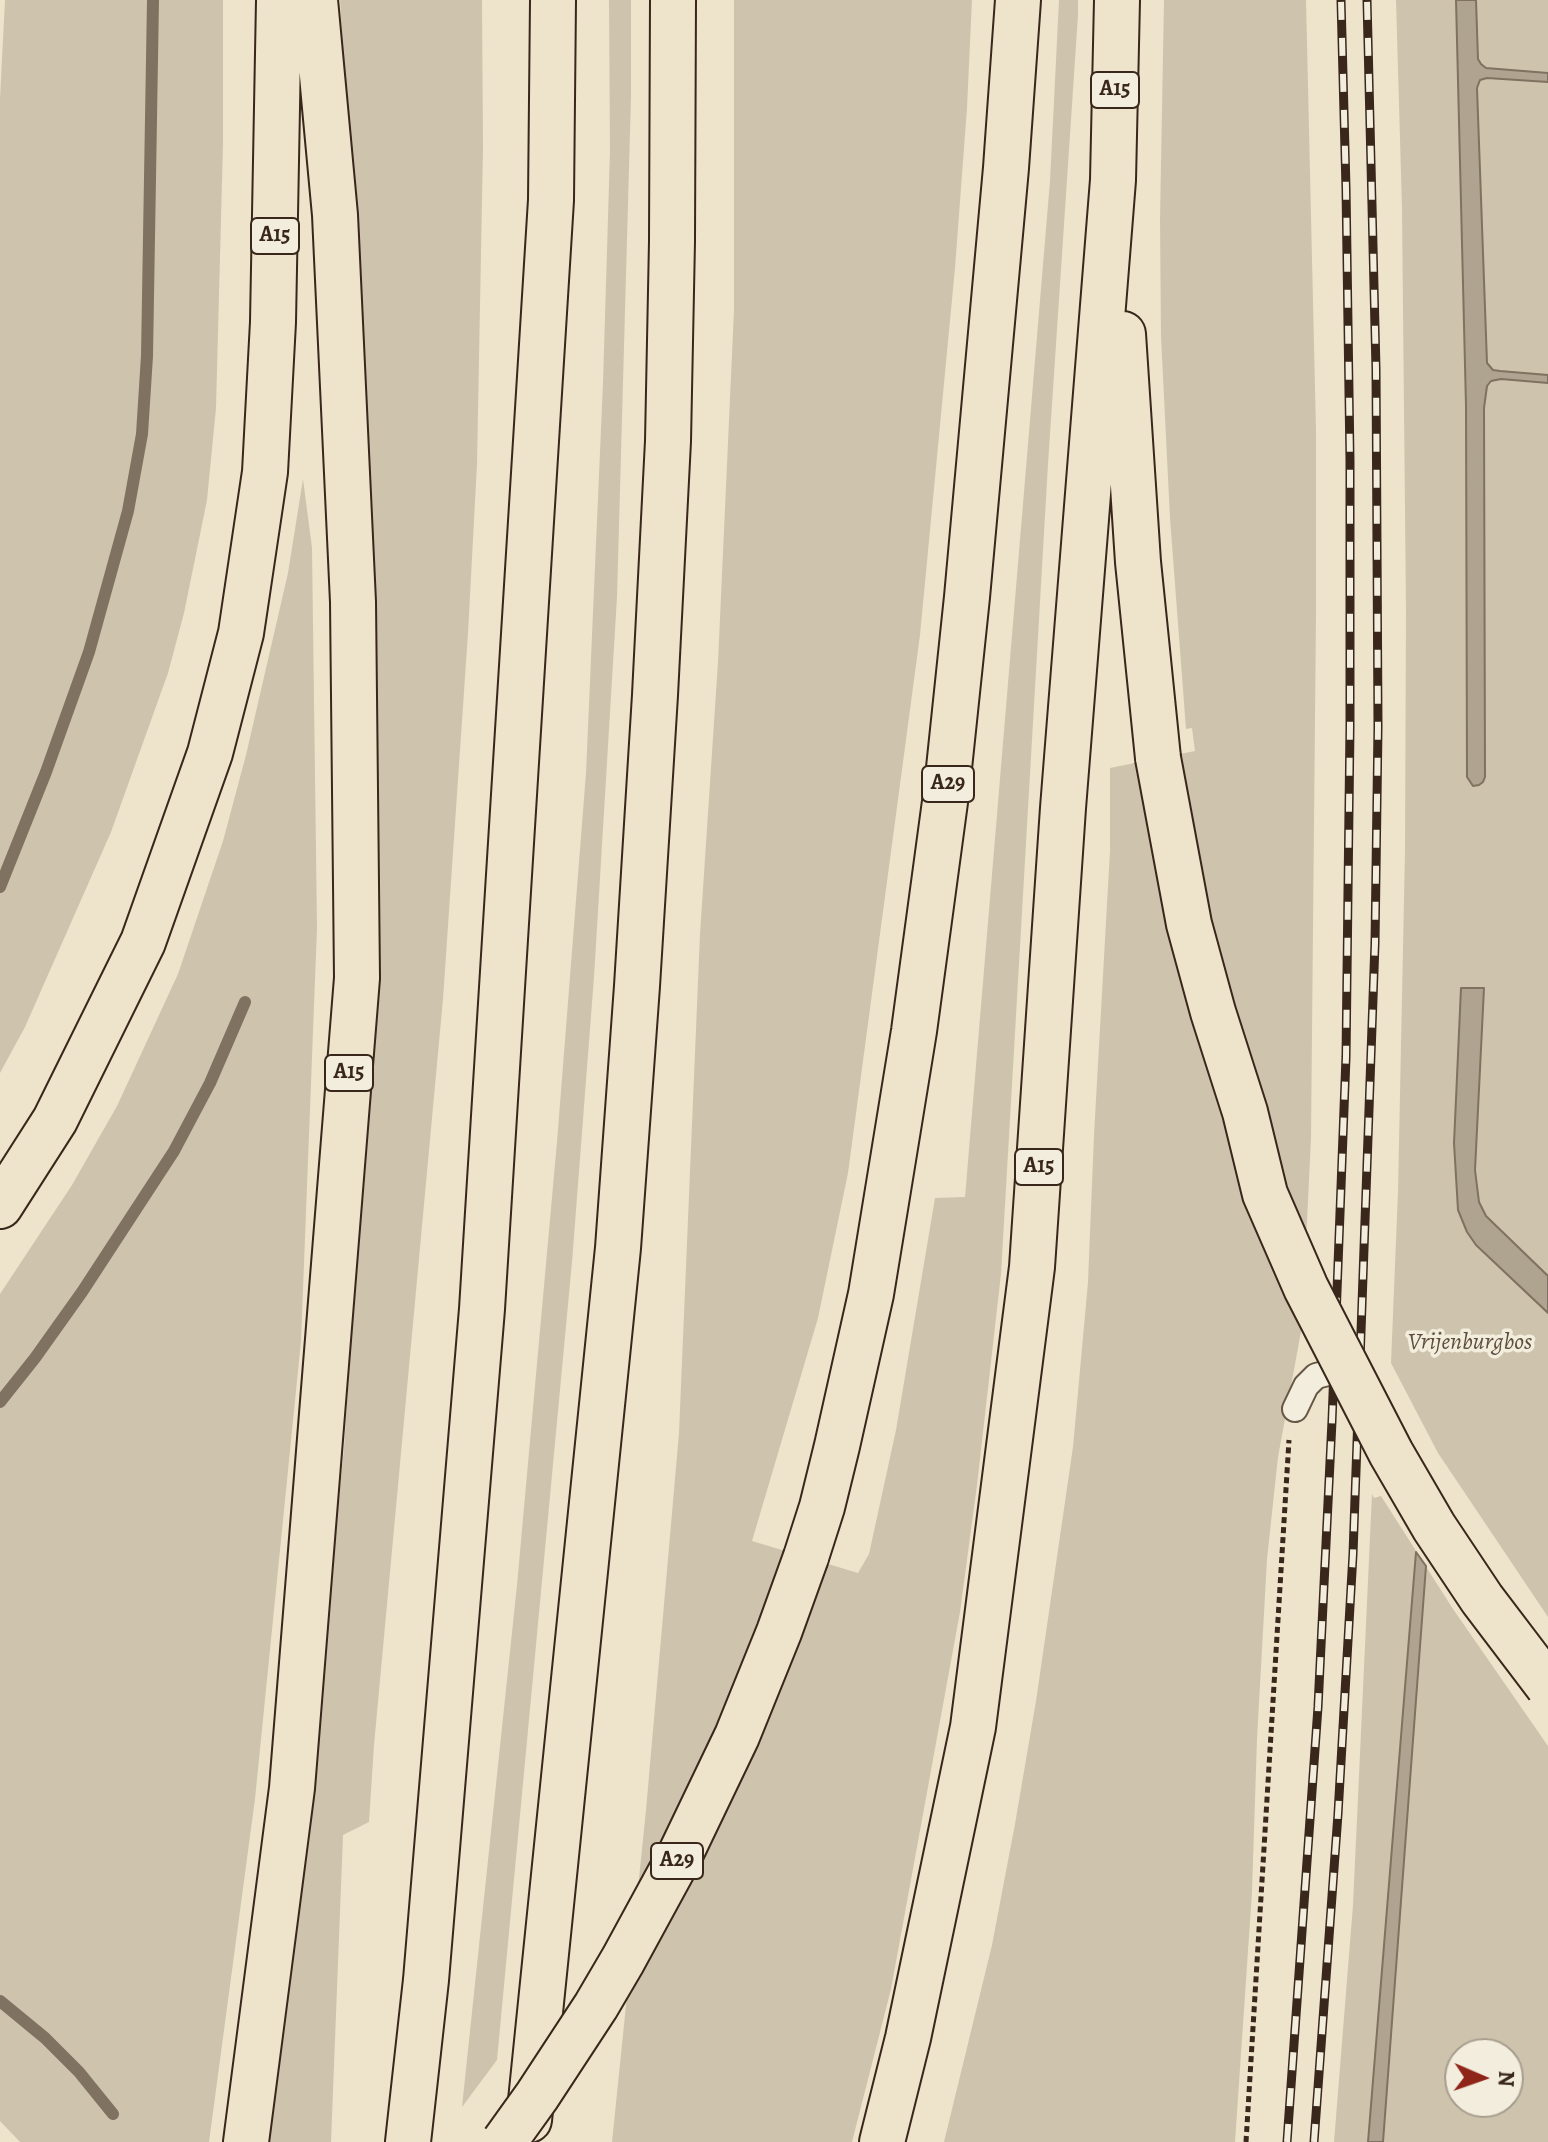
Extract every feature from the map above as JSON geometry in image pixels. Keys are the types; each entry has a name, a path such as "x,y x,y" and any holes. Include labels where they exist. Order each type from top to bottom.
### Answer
{"highway":[{"name":"A15","path":"0,1206 55,1120 143,942 210,753 241,633 265,472 273,322 279,0"},
{"name":"A15","path":"246,2142 292,1788 357,978 352,587 335,215 315,0"},
{"path":"408,2142 427,1965 482,1309 551,200 553,0"},
{"path":"526,2142 618,1248 637,986 668,441 673,0"},
{"name":"A29","path":"504,2142 544,2086 623,1960 678,1859 737,1736 806,1557 837,1446 871,1294 914,1031 945,802 1002,216 1018,0"},
{"name":"A15","path":"882,2142 908,2038 973,1727 1032,1267 1062,824 1113,180 1117,0"},
{"path":"1113,180 1138,562 1158,758 1189,924 1245,1112 1265,1194 1306,1288 1398,1465 1434,1527 1482,1599 1548,1686"}],"lane":[{"path":"1295,1409 1306,1386 1316,1376 1328,1373 1361,1374"}],"path":[{"path":"1246,2142 1287,1456 1295,1409"}],"green space":[{"path":"5,0 223,0 223,143 216,408 207,500 184,613 168,673 111,832 25,1027 0,1073 0,99"},
{"path":"340,0 482,0 483,147 477,464 443,999 369,1822 343,1835 331,2142 262,2142 314,1745 344,1448 362,1174 355,285"},
{"path":"609,0 631,0 631,96 617,597 594,977 572,1262 497,2060 462,2107 517,1585 586,773 610,151"},
{"path":"734,0 972,0 955,268 920,635 848,1173 818,1318 752,1541 858,1573 869,1554 896,1430 935,1198 965,1197 1050,181 1059,0 1078,0 1078,15 1048,464 1001,1274 960,1612 891,1989 852,2142 612,2142 646,1810 679,1433 700,934 718,662 734,310"},
{"path":"1164,0 1306,0 1316,431 1311,1138 1302,1326 1278,1457 1267,1559 1252,1892 1235,2142 944,2142 992,1945 1015,1824 1073,1447 1088,1282 1110,851 1110,768 1195,751 1192,728 1186,729 1170,518 1161,336"},
{"name":"Vrijenburgbos","path":"1396,0 1548,0 1548,1617 1438,1453 1391,1363 1405,851 1406,611 1402,208"},
{"path":"303,479 312,548 317,928 301,1341 255,1799 209,2142 20,2142 0,2121 0,1294 72,1185 117,1106 178,974 223,841 246,755 288,573"},
{"path":"1372,1494 1374,1498 1381,1496 1453,1609 1548,1746 1548,2142 1334,2142 1353,1905"}],"shaded area":[{"path":"1456,0 1476,0 1478,59 1486,68 1548,73 1548,82 1487,78 1480,80 1477,88 1487,363 1493,370 1548,375 1548,383 1501,379 1491,381 1487,386 1484,408 1485,777 1479,785 1473,786 1467,777 1466,406"},
{"path":"1461,988 1484,988 1475,1170 1479,1202 1486,1216 1548,1276 1548,1313 1476,1245 1458,1210 1454,1143"},
{"path":"1416,1552 1426,1566 1383,2142 1368,2142"}],"waterway":[{"path":"0,887 89,652 128,511 142,434 147,356 153,0"},
{"path":"0,1402 82,1292 174,1151 210,1083 245,1002"},
{"path":"0,2001 45,2038 79,2072 113,2114"}],"railway":[{"path":"1287,2142 1318,1707 1346,1057 1350,461 1341,0"},
{"path":"1314,2142 1353,1554 1375,943 1378,727 1376,369 1367,0"}]}
